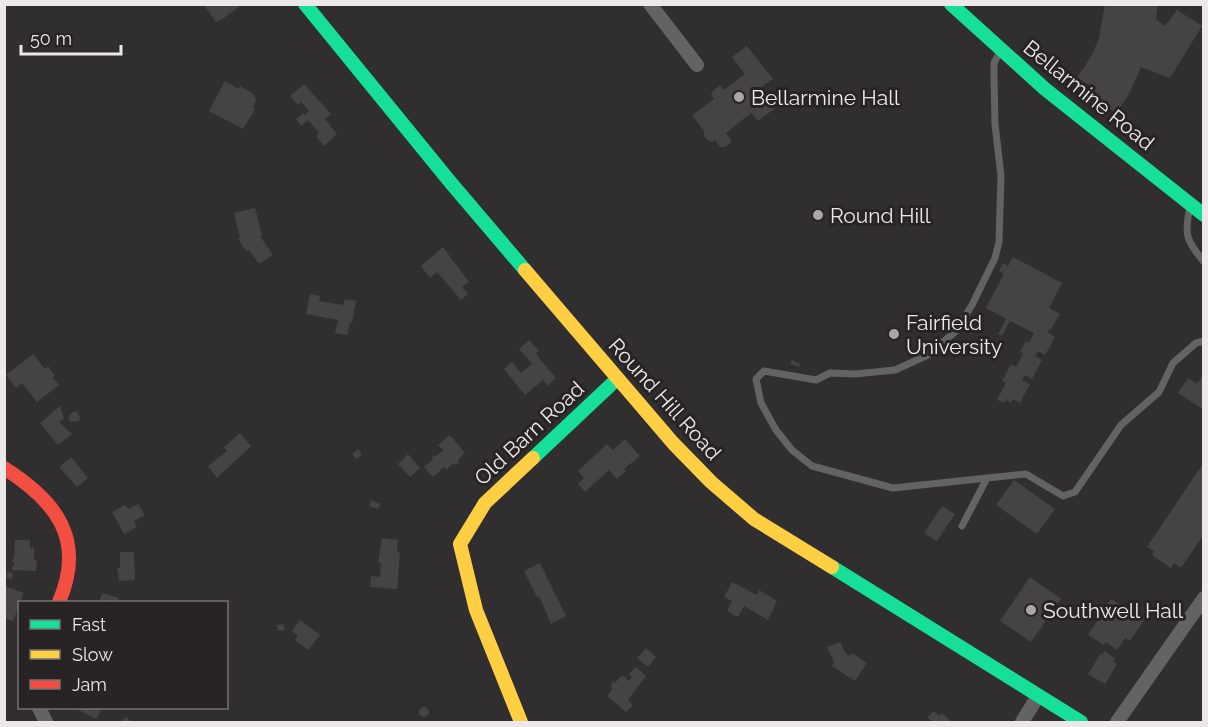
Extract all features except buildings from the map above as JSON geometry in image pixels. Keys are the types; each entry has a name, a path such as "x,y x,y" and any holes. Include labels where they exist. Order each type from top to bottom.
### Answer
{"main road":[{"name":"Round Hill Road","path":"305,4 451,183 673,443 711,482 754,519 1081,723"},
{"name":"Bellarmine Road","path":"951,4 1045,89 1203,215"},
{"name":"Old Barn Road","path":"522,723 476,610 460,544 485,503 618,379"},
{"path":"4,468 49,503 60,524 68,545 70,563 66,589 60,601"}],"street":[{"path":"650,4 698,65"},
{"path":"1117,723 1203,598"},
{"path":"1022,723 1038,696"},
{"path":"39,709 46,723"}],"lane":[{"path":"1001,50 994,63 995,124 1001,176 999,242 995,258 972,305 956,331 928,354 895,370 855,374 830,373 816,380 764,371 756,379 761,403 776,430 792,450 812,466 893,488 1026,474 1063,496 1075,492 1121,425 1159,392 1173,363 1196,343 1203,340"},
{"path":"1190,204 1186,228 1189,242 1203,262"},
{"path":"962,526 987,478"}],"traffic: fast":[{"path":"305,4 525,270"},
{"path":"951,4 1045,89 1204,215"},
{"path":"533,458 617,379"},
{"path":"832,567 1081,722"}],"traffic: slow":[{"path":"525,270 673,443 711,482 754,519 832,567"},
{"path":"521,722 476,610 460,544 485,503 533,458"}],"traffic: jam":[{"path":"4,468 38,494 61,524 67,541 69,559 67,580 59,601"}],"place":[{"name":"Bellarmine Hall","path":"739,97"},
{"name":"Round Hill","path":"818,215"},
{"name":"Fairfield University","path":"894,334"},
{"name":"Southwell Hall","path":"1031,610"}]}
